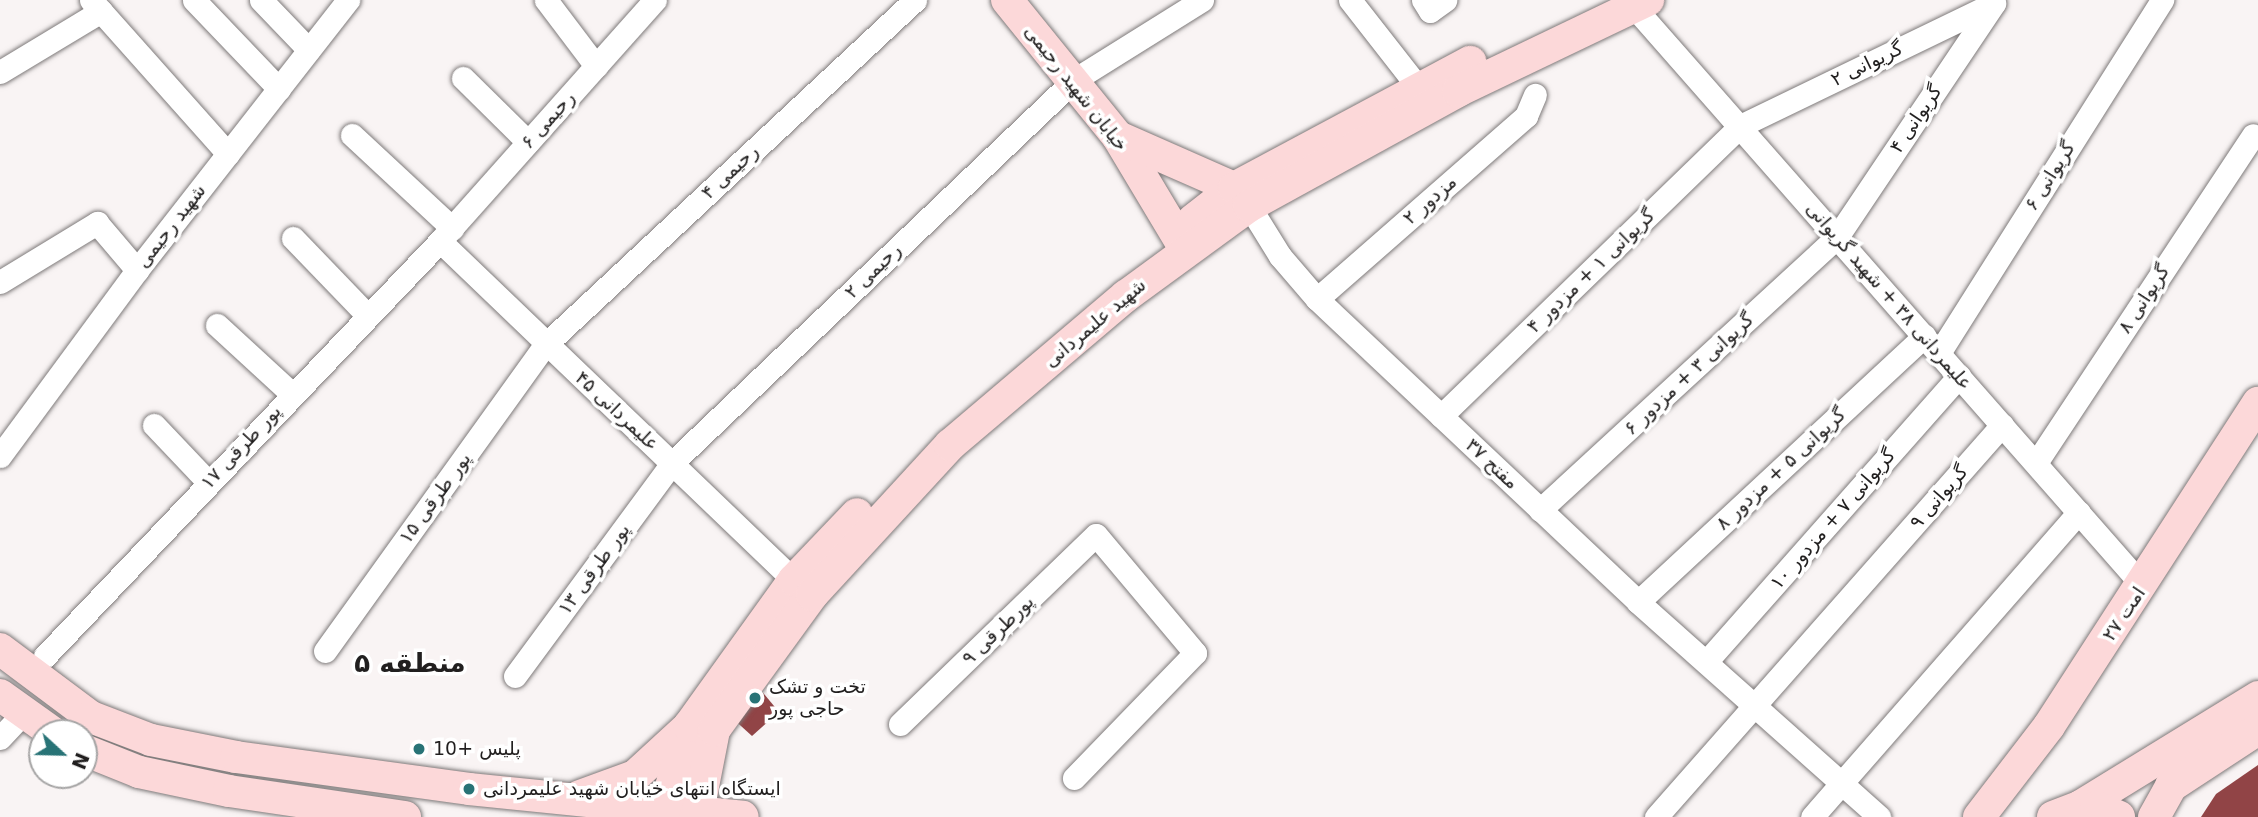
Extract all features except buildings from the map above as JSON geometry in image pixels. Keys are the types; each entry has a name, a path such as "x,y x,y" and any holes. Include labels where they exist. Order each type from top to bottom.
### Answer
{"street":[{"path":"194,0 279,89"},
{"path":"261,0 309,50"},
{"name":"شهید رحیمی","path":"0,456 137,270 348,0"},
{"path":"546,0 596,66"},
{"name":"رحیمی ۶","path":"446,234 655,0"},
{"name":"رحیمی ۴","path":"545,345 915,0"},
{"name":"خیابان شهید رحیمی","path":"1007,0 1118,137 1180,241"},
{"name":"رحیمی ۲","path":"672,463 1074,80 1202,0"},
{"path":"1350,0 1423,98"},
{"name":"شهید علیمردانی","path":"662,812 689,726 803,588 950,444 1180,241 1241,197 1601,0"},
{"name":"گریوانی ۶","path":"1931,344 2162,0"},
{"name":"گریوانی ۲","path":"1740,126 1995,1"},
{"name":"گریوانی ۴","path":"1837,237 1995,1"},
{"name":"شهید علیمردانی","path":"1423,98 1637,2"},
{"name":"علیمردانی ۳۸ + شهید گریوانی","path":"1637,2 1740,126 2143,586"},
{"path":"0,72 96,5 228,154"},
{"path":"463,78 528,142"},
{"name":"مزدور ۲","path":"1317,299 1525,116 1535,95"},
{"name":"گریوانی ۱ + مزدور ۴","path":"1441,416 1740,126"},
{"name":"علیمردانی ۴۵","path":"352,135 446,234 545,345 803,588"},
{"name":"گریوانی ۸","path":"2036,463 2253,135"},
{"path":"1118,137 1241,197"},
{"name":"مفتح ۳۷","path":"1241,197 1280,256 1317,299 1638,602 1879,817"},
{"path":"0,282 97,223 137,270"},
{"name":"پور طرقی ۱۷","path":"45,656 291,393 446,234"},
{"name":"گریوانی ۳ + مزدور ۶","path":"1541,510 1837,237"},
{"path":"293,238 367,315"},
{"path":"217,325 291,393"},
{"name":"گریوانی ۵ + مزدور ۸","path":"1638,602 1931,344"},
{"name":"پور طرقی ۱۵","path":"325,651 545,345"},
{"name":"گریوانی ۷ + مزدور ۱۰","path":"1706,662 1959,376"},
{"name":"امت ۲۷","path":"1979,817 2049,726 2143,586 2258,403"},
{"path":"154,425 209,483"},
{"name":"گریوانی ۹","path":"1656,817 2002,425"},
{"name":"پور طرقی ۱۳","path":"515,676 672,463"},
{"path":"1812,817 2079,512"},
{"name":"پورطرقی ۹","path":"900,724 1096,536 1195,653 1074,778"},
{"name":"شهید علیمردانی","path":"697,814 714,730 803,588"},
{"path":"0,649 91,717 151,740 236,757 662,812 743,817"},
{"path":"2067,812 2258,698"},
{"path":"0,738 11,704 33,719"},
{"path":"571,799 635,776 689,726"},
{"path":"2154,817 2171,786 2258,729"},
{"path":"98,756 139,772 229,791 405,817"},
{"path":"2067,812 2096,807 2119,817"}],"place":[{"name":"تخت و تشک حاجی پور","path":"755,698"},
{"name":"پلیس +10","path":"419,749"},
{"name":"ایستگاه انتهای خیابان شهید علیمردانی","path":"469,789"}],"district":[{"name":"منطقه ۵","path":"410,664"}]}
